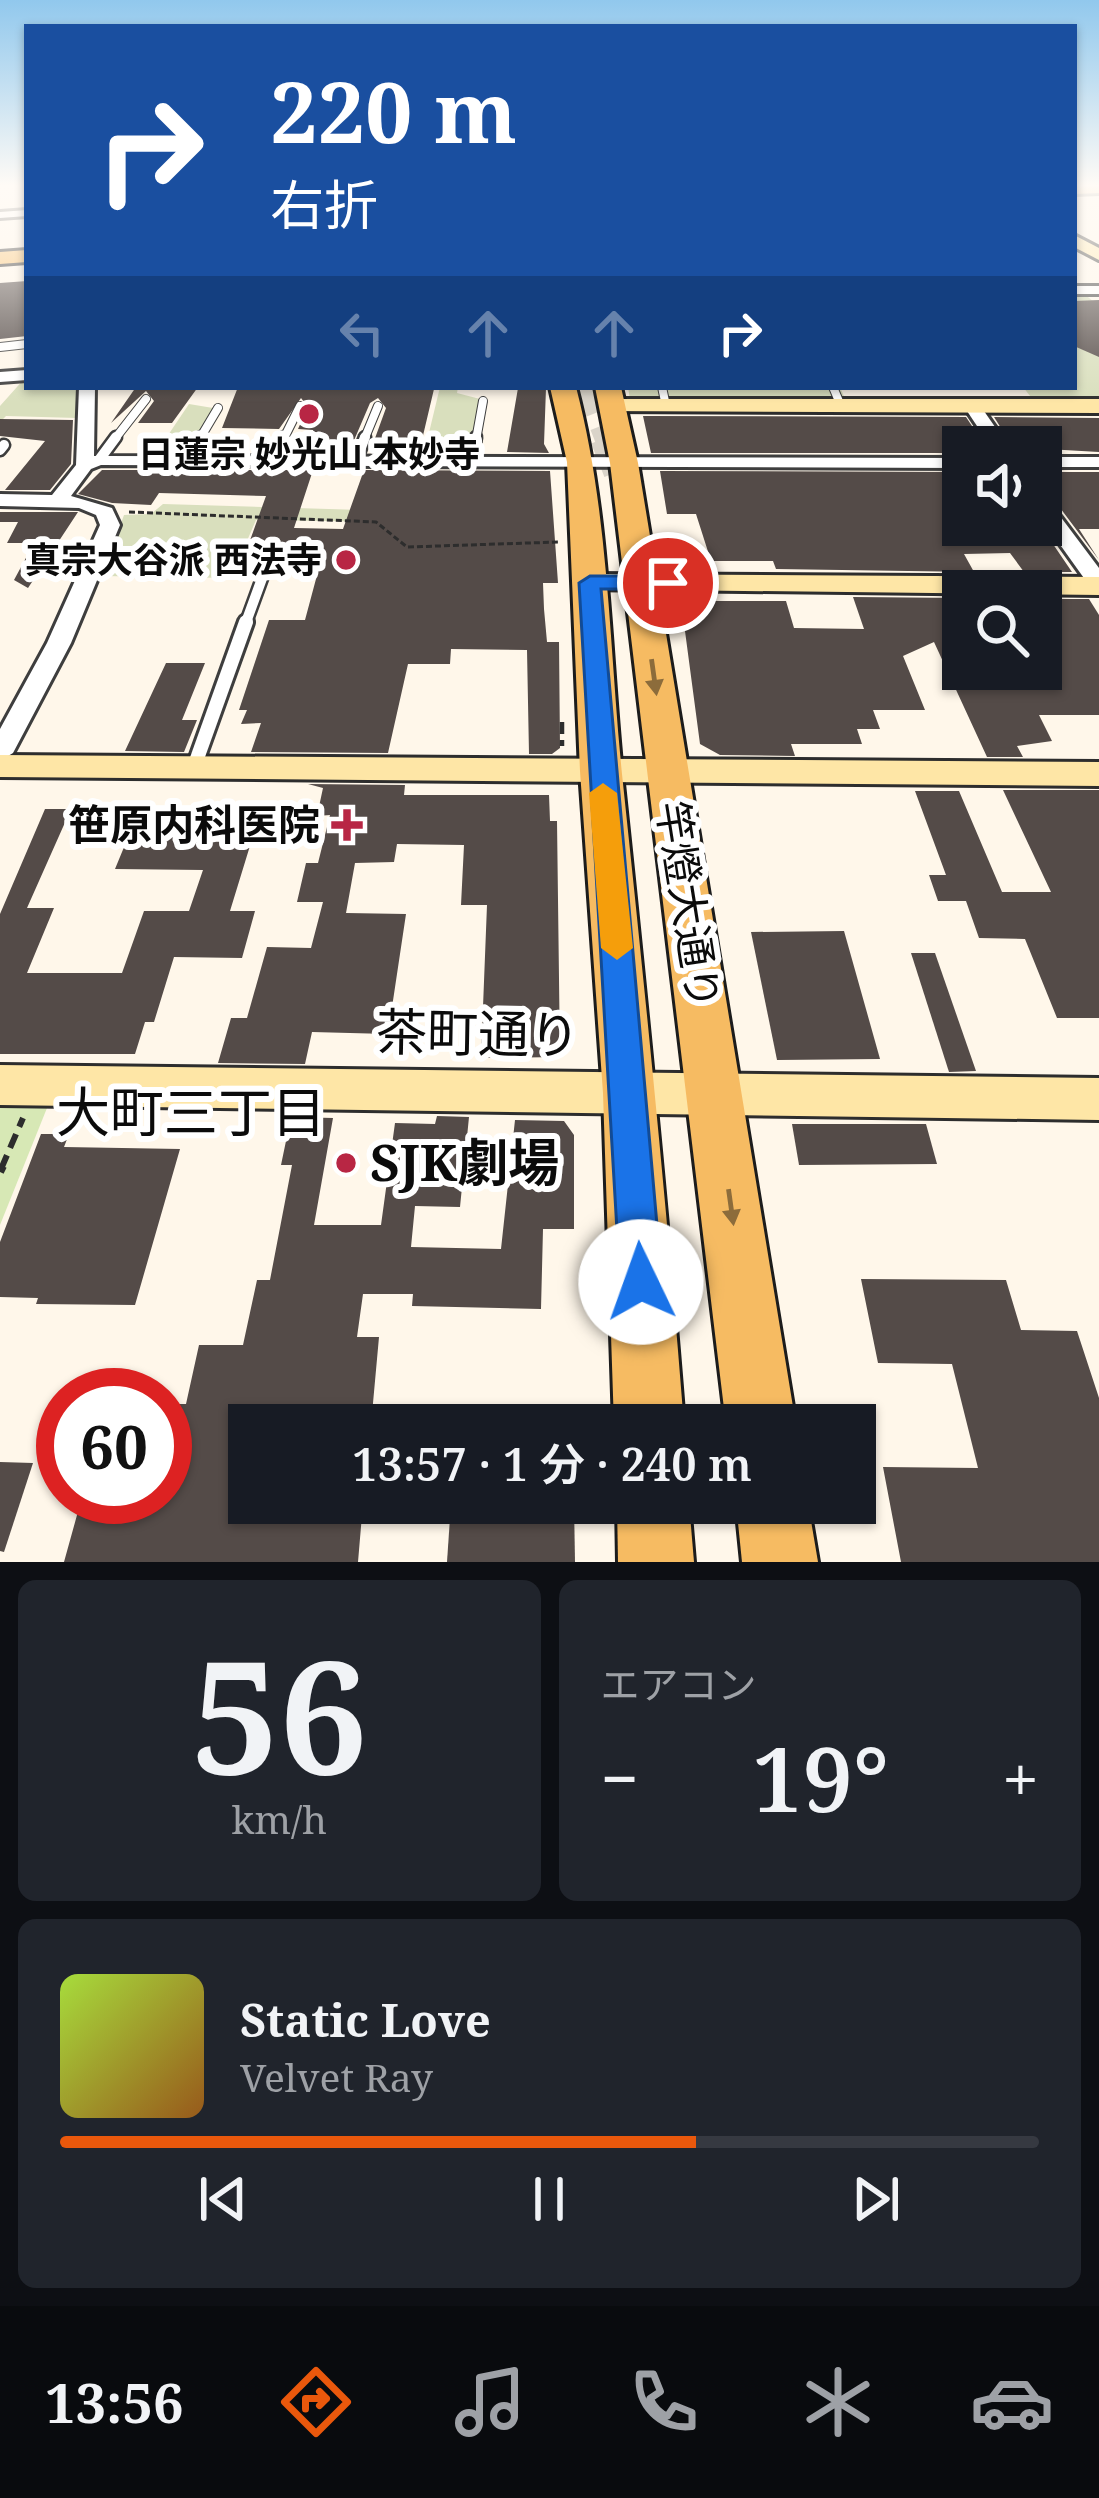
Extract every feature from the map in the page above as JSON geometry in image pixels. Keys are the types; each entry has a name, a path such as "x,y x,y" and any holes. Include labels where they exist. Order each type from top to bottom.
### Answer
{"main road":[{"name":"竿燈大通り","path":"564,390 581,463 601,771 631,1093 648,1404"},
{"name":"竿燈大通り","path":"610,397 624,463 758,1404"},
{"path":"654,1524 656,1562"},
{"path":"775,1524 780,1562"}],"street":[{"path":"58,500 92,462 87,390"},
{"path":"957,390 985,426"},
{"path":"610,397 837,396 971,406 1099,406"},
{"path":"92,462 942,463"},
{"path":"1062,462 1099,462"},
{"path":"0,500 58,500 105,512 110,525 59,644 0,753"},
{"path":"1062,533 1099,584"},
{"path":"590,583 1099,584"},
{"path":"0,766 1099,775"},
{"name":"茶町通り","path":"19,1085 1099,1099"}],"lane":[{"path":"92,462 146,399"},
{"path":"472,462 483,401"},
{"path":"272,461 300,406"},
{"path":"356,461 378,406"},
{"path":"187,460 218,408"},
{"path":"194,767 264,573"}],"path":[{"path":"105,512 376,522 407,547 586,542"},
{"path":"0,1172 19,1085"}],"green space":[{"path":"1077,293 1083,293 1099,306 1099,402 1034,401 1025,390 1077,390"},
{"path":"24,379 24,390 78,390 77,418 6,416 0,422 0,406"},
{"path":"439,390 458,390 480,399 472,441 427,441"},
{"path":"628,390 841,390 846,401 671,398 630,400"},
{"path":"189,404 213,408 188,451 156,453"},
{"path":"163,504 395,511 394,522 256,520 231,578 102,576 124,515 151,514"},
{"path":"0,1107 47,1108 0,1225"}],"building":[{"path":"24,281 24,336 0,339 0,283"},
{"path":"1099,300 1099,357 1077,347 1077,301"},
{"path":"134,390 196,390 172,423 138,423 154,401 146,391 111,423"},
{"path":"237,390 434,390 421,444 458,444 457,452 370,452 386,408 378,398 370,403 349,452 313,452 313,430 298,429 308,407 301,398 279,429 222,428"},
{"path":"518,390 546,390 544,444 549,453 507,452"},
{"path":"643,416 966,417 972,426 942,426 942,453 651,453"},
{"path":"994,417 1099,418 1099,452 1062,450 1062,426 1000,426"},
{"path":"0,419 73,420 71,464 50,490 5,490 45,441 0,436"},
{"path":"102,470 313,470 294,528 343,529 364,470 550,471 558,583 543,583 547,642 559,642 560,748 552,754 529,754 527,650 451,649 450,664 408,664 388,753 251,752 261,723 241,724 247,710 239,710 269,620 305,620 320,564 253,563 255,557 244,557 266,496 159,493 151,505 112,503 78,494"},
{"path":"660,471 942,472 942,546 1054,546 1072,572 1023,570 1010,553 964,554 973,570 942,572 776,569 773,561 711,561 696,514 667,514"},
{"path":"1062,472 1099,472 1099,529 1079,529 1099,560 1062,510"},
{"path":"0,512 78,512 28,588 14,580 34,543 7,543 18,522 0,522"},
{"path":"853,597 942,598 942,659 934,642 903,656 925,710 873,710 880,729 857,729 862,744 791,744 795,756 720,755 700,744 681,601 786,601 794,628 864,629"},
{"path":"1062,599 1089,599 1099,615 1099,715 1039,715 1052,741 1017,746 1023,757 987,757 956,690 1062,690"},
{"path":"166,663 205,663 182,720 197,720 184,752 125,751"},
{"path":"308,784 405,785 404,795 549,795 550,821 557,821 560,1057 481,1058 487,905 461,905 464,845 397,844 394,862 355,863 346,913 406,914 388,1034 312,1032 305,1064 218,1063 231,1018 247,1018 267,947 311,948 323,902 297,902 306,863 318,863 330,815 317,816 323,788"},
{"path":"1003,790 1099,790 1099,1018 1057,1018 1025,939 979,938 966,901 938,901 929,875 946,875 915,791 959,791 1002,892 1051,892"},
{"path":"45,809 71,809 27,908 54,908 27,973 122,973 144,911 189,911 203,870 115,869 129,835 253,836 230,911 255,911 242,958 174,957 154,1022 145,1022 135,1054 0,1054 0,914"},
{"path":"844,931 880,1059 777,1060 751,932"},
{"path":"911,953 935,953 976,1071 949,1072"},
{"path":"437,1116 469,1117 460,1207 415,1206 411,1247 501,1249 515,1120 564,1121 574,1135 574,1229 543,1229 541,1309 412,1306 413,1294 363,1294 357,1337 379,1337 373,1404 228,1404 228,1524 361,1524 358,1562 64,1562 75,1524 192,1524 192,1377 199,1345 243,1345 257,1280 270,1280 292,1165 281,1165 291,1117 333,1118 314,1225 381,1225 395,1123 435,1124"},
{"path":"792,1124 926,1124 937,1164 799,1165"},
{"path":"41,1134 69,1134 64,1147 180,1149 135,1305 36,1304 38,1298 0,1297 0,1242"},
{"path":"861,1279 1006,1280 1021,1330 1077,1331 1099,1398 1099,1562 901,1562 883,1467 978,1468 952,1364 878,1363"},
{"path":"0,1462 33,1463 4,1552 0,1551"},
{"path":"450,1524 574,1524 575,1562 447,1562"}],"tunnel":[{"path":"589,390 609,440"},
{"path":"608,437 628,488"}],"slow traffic":[{"path":"603,793 617,948"}],"place":[{"name":"日蓮宗 妙光山 本妙寺","path":"309,414"},
{"name":"真宗大谷派 西法寺","path":"346,560"},
{"name":"笹原内科医院","path":"347,825"},
{"name":"SJK劇場","path":"346,1163"}],"district":[{"name":"大町三丁目","path":"191,1113"}],"route":[{"path":"641,1282 631,1093 601,771 590,583 668,583"}]}
